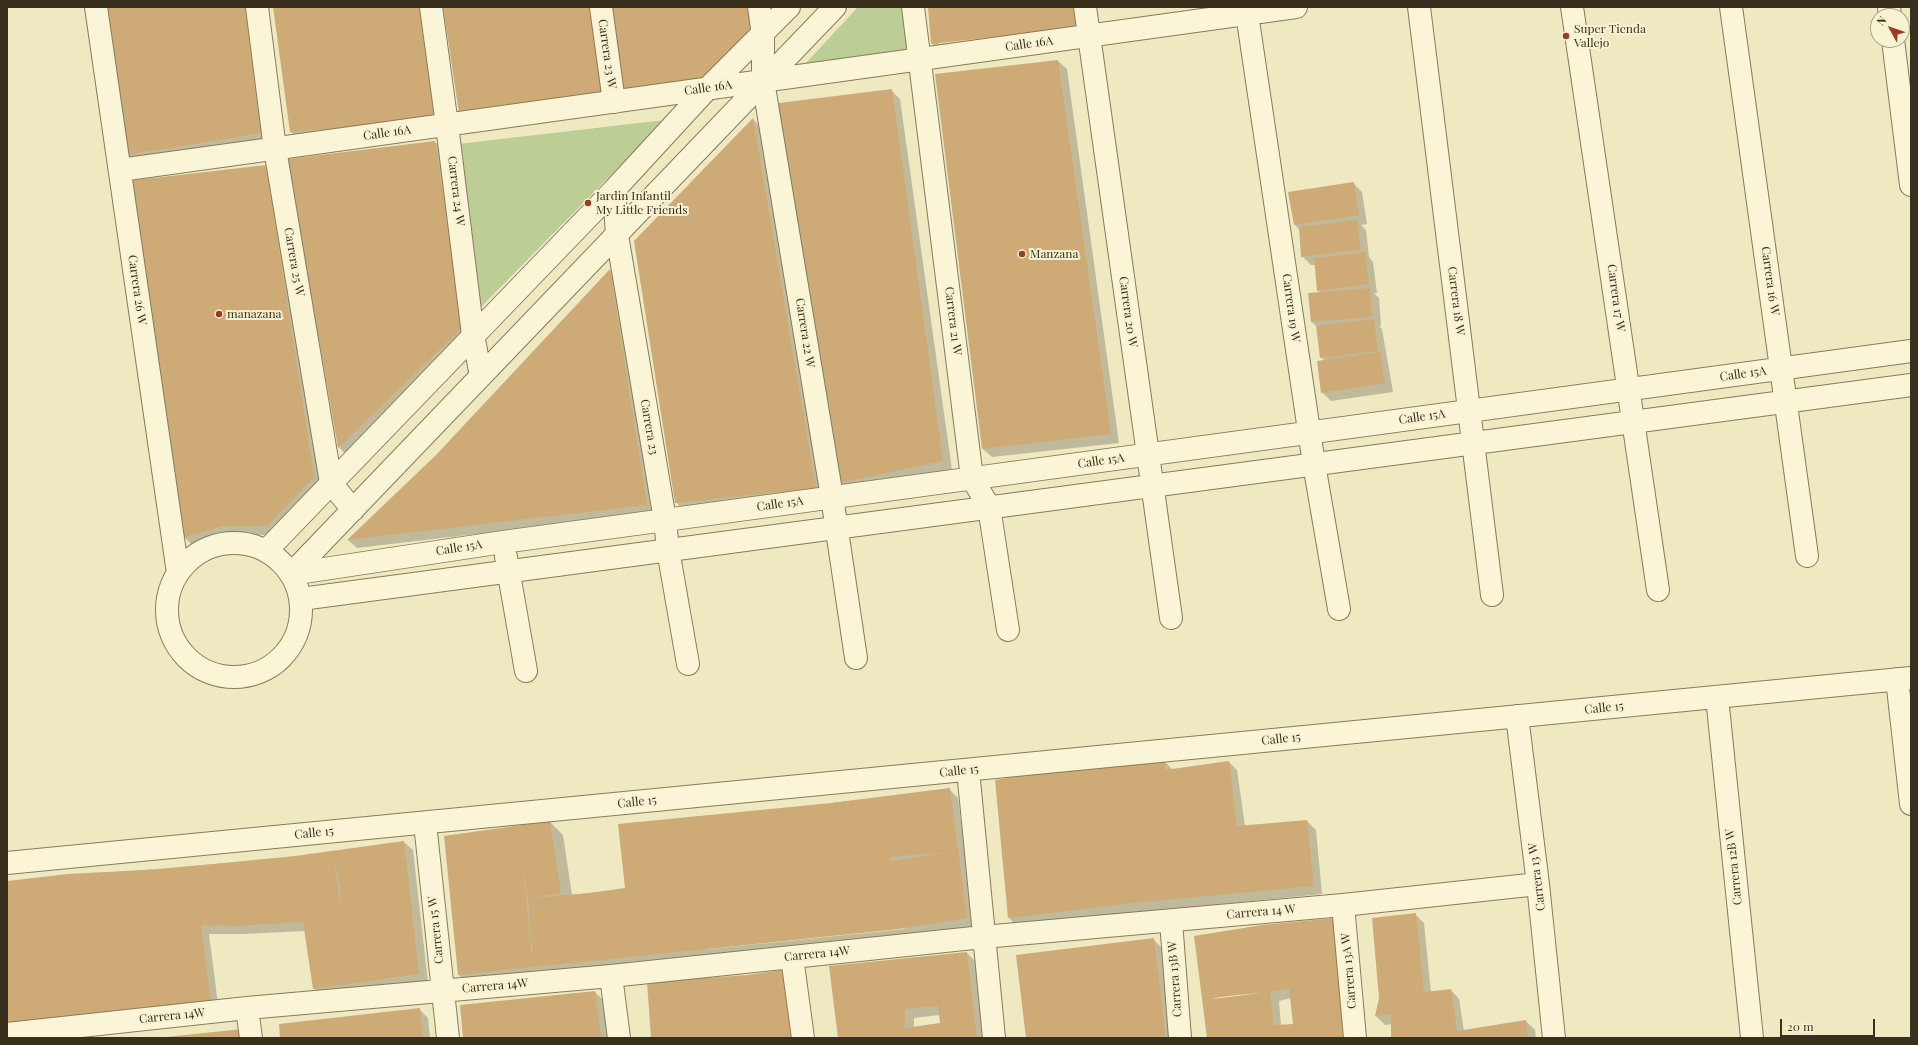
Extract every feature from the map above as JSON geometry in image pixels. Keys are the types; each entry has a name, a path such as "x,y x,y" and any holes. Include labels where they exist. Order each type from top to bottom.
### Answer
{"street":[{"name":"Carrera 26 W","path":"96,7 178,573"},
{"name":"Carrera 25 W","path":"257,7 275,149 331,483 353,510"},
{"name":"Carrera 24 W","path":"430,7 447,125 473,335 481,376"},
{"name":"Carrera 23 W","path":"601,7 614,102"},
{"name":"Carrera 22 W","path":"759,7 763,35 763,81 832,497 856,658"},
{"path":"266,551 614,190 707,89 763,35 789,7"},
{"path":"292,574 835,7"},
{"name":"Carrera 21 W","path":"913,7 972,478 989,507 1008,630"},
{"name":"Carrera 20 W","path":"1085,7 1170,618"},
{"name":"Calle 16A","path":"120,170 920,60 1089,36 1247,10 1296,7"},
{"name":"Carrera 18 W","path":"1419,7 1492,595"},
{"name":"Carrera 17 W","path":"1572,7 1658,590"},
{"name":"Carrera 16 W","path":"1731,7 1808,556"},
{"name":"Carrera 19 W","path":"1247,10 1314,464 1339,609"},
{"path":"1894,48 1911,186"},
{"name":"Carrera 23","path":"614,190 617,235 688,664"},
{"name":"Calle 15A","path":"292,574 503,542 1911,351"},
{"path":"301,599 1911,385"},
{"path":"503,542 526,671"},
{"path":"228,543 247,543 266,551 292,574 301,599 301,620 294,641 281,658 263,671 242,677 220,676 200,668 183,655 172,636 167,614 170,593 178,573 192,558 208,548 228,543"},
{"path":"1904,678 1911,804"},
{"name":"Calle 15","path":"7,864 1904,678"},
{"name":"Carrera 12B W","path":"1717,697 1752,1038"},
{"name":"Carrera 13 W","path":"1517,716 1538,884 1554,1038"},
{"path":"968,770 994,1038"},
{"name":"Carrera 15 W","path":"425,822 448,1038"},
{"name":"Carrera 14 W","path":"983,937 1343,905 1538,884"},
{"name":"Carrera 13A W","path":"1343,905 1354,1038"},
{"name":"Carrera 13B W","path":"1171,920 1180,1038"},
{"name":"Carrera 14W","path":"7,1034 64,1033 247,1008 611,976 983,937"},
{"path":"792,957 803,1038"},
{"path":"611,976 619,1038"},
{"path":"247,1008 251,1038"}],"green space":[{"path":"858,7 904,7 909,54 805,64"},
{"path":"665,120 481,307 458,144"}],"building":[{"path":"105,7 245,7 261,133 126,155"},
{"path":"273,7 423,7 439,119 290,132"},
{"path":"443,7 593,7 606,98 459,113"},
{"path":"608,7 754,7 758,30 710,77 619,92"},
{"path":"928,7 1073,7 1076,28 931,44"},
{"name":"Manzana","path":"1058,60 1111,434 982,449 935,74"},
{"path":"892,89 943,461 839,483 771,104"},
{"path":"753,118 816,488 675,503 634,241"},
{"name":"manazana","path":"435,141 463,327 338,448 287,159"},
{"name":"manazana","path":"266,165 314,477 267,526 223,526 183,538 171,448 127,181"},
{"path":"1354,182 1359,215 1294,225 1288,192"},
{"path":"1357,220 1361,250 1301,257 1299,227"},
{"path":"1365,252 1369,284 1317,291 1314,258"},
{"path":"610,269 647,505 347,540 436,455"},
{"path":"1370,288 1372,317 1311,322 1308,293"},
{"path":"1374,319 1378,351 1320,358 1316,326"},
{"path":"1380,352 1385,383 1321,393 1317,361"},
{"path":"1165,761 1165,770 1229,761 1237,826 1307,820 1314,886 1144,902 1008,918 995,780 1065,769"},
{"path":"950,788 967,918 899,929 458,975 444,836 550,821 561,893 533,898 625,888 618,824 831,803","holes":["949,852 891,861 890,857","523,867 528,898 532,954"]},
{"path":"404,841 419,974 313,989 303,922 234,926 201,925 211,1004 7,1024 7,881 68,874 162,869 295,856","holes":["334,857 340,886 341,912"]},
{"path":"1416,913 1424,992 1451,989 1457,1031 1526,1020 1528,1038 1391,1038 1391,1014 1375,1016 1379,998 1372,918"},
{"path":"1335,918 1347,1038 1207,1038 1194,936 1262,925","holes":["1289,988 1293,1024 1274,1025 1270,992","1261,993 1212,999 1212,998"]},
{"path":"1154,938 1166,1038 1026,1038 1016,955"},
{"path":"967,952 977,1038 838,1038 829,966","holes":["938,1006 940,1023 905,1028 905,1009"]},
{"path":"782,970 791,1038 651,1038 647,982 747,975"},
{"path":"595,991 601,1038 463,1038 460,1005"},
{"path":"420,1008 423,1038 280,1038 279,1024"},
{"path":"242,1029 243,1038 166,1038 166,1037"}],"place":[{"name":"Super Tienda Vallejo","path":"1566,36"},
{"name":"Jardin Infantil My Little Friends","path":"588,203"},
{"name":"Manzana","path":"1022,254"},
{"name":"manazana","path":"219,314"}]}
